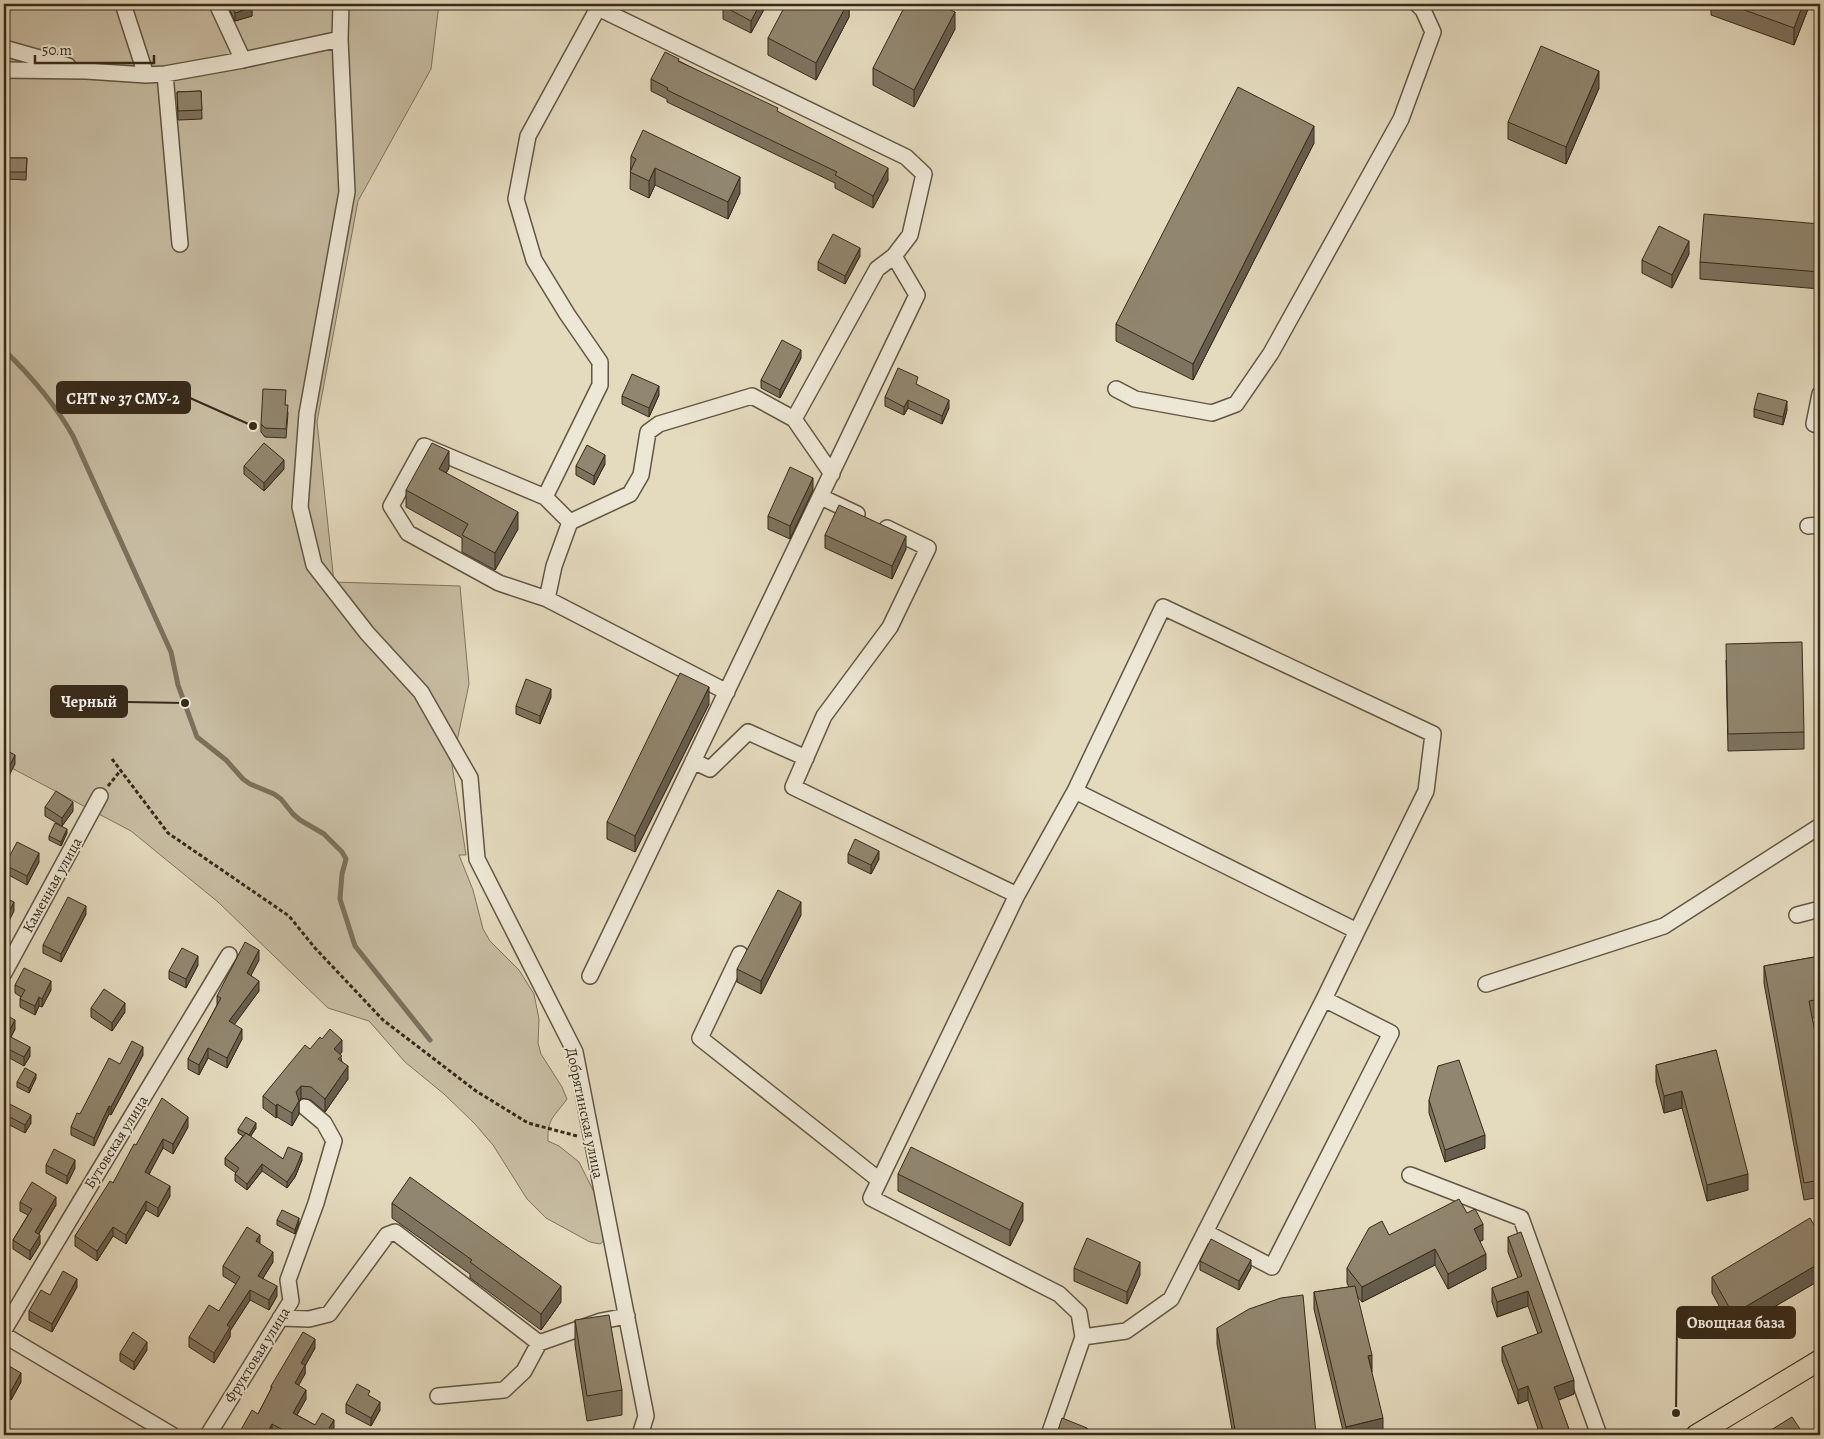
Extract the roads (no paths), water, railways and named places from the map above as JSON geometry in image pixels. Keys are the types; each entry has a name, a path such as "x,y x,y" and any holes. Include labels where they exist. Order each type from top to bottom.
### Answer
{"main road":[{"path":"1696,1435 1820,1360"}],"street":[{"path":"124,4 146,75"},
{"path":"217,4 243,60"},
{"path":"4,70 86,71 146,75 165,74 243,60 340,39 341,4"},
{"path":"1116,389 1135,398 1212,413 1236,404 1271,353 1401,119 1433,32 1423,10 1418,4"},
{"path":"544,497 600,386 600,362 567,314 534,260 516,199 528,136 598,6 906,156 924,174 910,235 894,256 877,269 794,419"},
{"name":"Добрятинская улица","path":"340,39 347,192 307,414 300,507 314,565 367,633 421,692 470,778 477,859 575,1052 646,1416 640,1435"},
{"path":"4,48 86,71"},
{"path":"165,74 180,244"},
{"path":"590,976 918,295 894,256"},
{"path":"1820,394 1814,424 1820,426"},
{"path":"548,600 554,566 570,522 630,494 641,475 648,432 659,424 752,396 794,419 832,474"},
{"path":"570,522 544,497 424,446 391,506 408,533 500,583 548,600 727,692"},
{"path":"820,497 928,548 890,627 824,716 793,787 1017,896"},
{"path":"1049,1435 1083,1337 1079,1312 1060,1294 871,1198 1017,896 1076,791 1163,606 1433,734 1426,791 1324,999 1171,1299 1126,1331 1083,1337"},
{"path":"694,761 710,769 748,732 806,758"},
{"path":"1076,791 1357,931"},
{"name":"Каменная улица","path":"4,973 100,796"},
{"path":"1486,984 1664,926 1820,826"},
{"path":"1797,915 1820,909"},
{"path":"740,954 700,1038 879,1180"},
{"name":"Бутовская улица","path":"4,1330 66,1223 130,1121 229,955"},
{"path":"1205,1232 1272,1267 1392,1034 1324,999"},
{"name":"Фруктовая улица","path":"208,1435 291,1301 288,1280 316,1203 334,1141 324,1123 305,1107"},
{"path":"1410,1175 1521,1218 1599,1435"},
{"path":"280,1318 309,1320 329,1314 387,1235 395,1232 539,1344"},
{"path":"438,1396 504,1390 524,1371 539,1344 601,1321 627,1316"},
{"path":"4,1335 172,1435"}],"waterway":[{"path":"4,350 41,390 73,436 171,652 178,685 197,737 226,760 243,779 281,799 293,814 324,834 342,852 346,859 342,874 340,899 355,946 430,1040"}],"place":[{"name":"СНТ № 37 СМУ-2","path":"253,426"},
{"name":"Черный","path":"185,703"},
{"name":"Овощная база","path":"1676,1413"}]}
